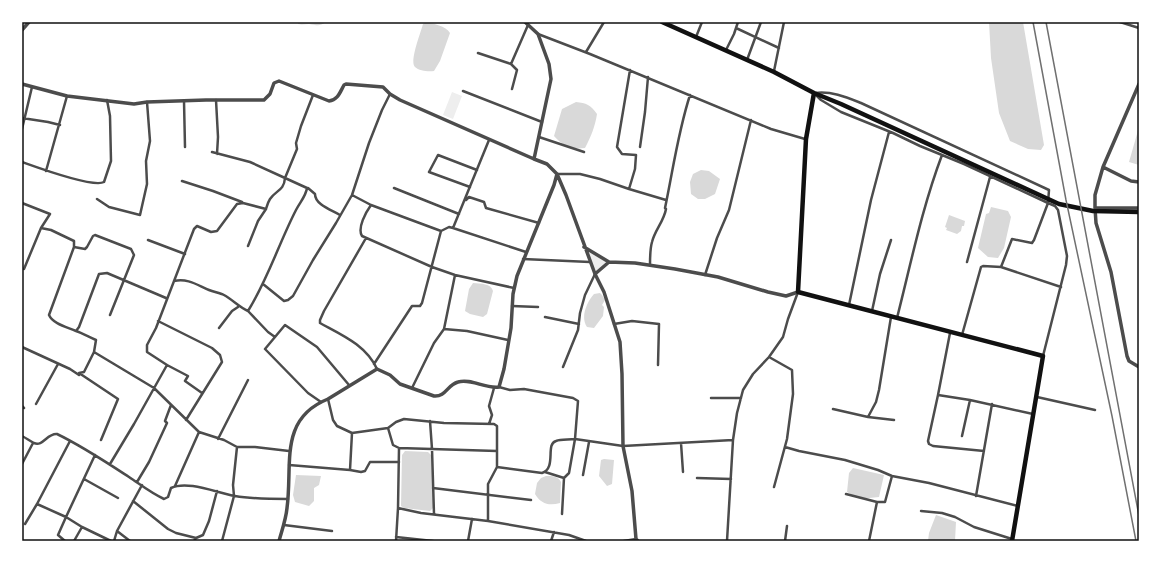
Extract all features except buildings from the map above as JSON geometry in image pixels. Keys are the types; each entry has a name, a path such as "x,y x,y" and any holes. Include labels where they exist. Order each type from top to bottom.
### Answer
{"main road":[{"path":"662,22 774,72 814,93 1059,204 1093,211 1139,212"},
{"path":"814,93 806,139 798,292 950,333 1043,356 1012,540"}],"street":[{"path":"22,30 28,22"},
{"path":"586,52 604,22"},
{"path":"696,37 702,22"},
{"path":"726,50 738,22"},
{"path":"747,60 761,22"},
{"path":"774,72 784,22"},
{"path":"1120,22 1139,28"},
{"path":"510,64 527,23 538,34 648,77 771,129 806,139"},
{"path":"736,28 779,48"},
{"path":"534,159 551,79 549,64 538,34"},
{"path":"478,53 510,64 517,70 512,89"},
{"path":"629,189 635,169 636,155 622,154 617,147 630,70"},
{"path":"640,147 648,77"},
{"path":"22,84 67,96 134,104 147,102 264,100 270,94 274,83 279,81 329,101 333,101 336,98 344,85 383,86 390,94 418,109 547,164 557,174 566,194 584,247 604,292 620,342 624,446 632,491 637,540 624,541"},
{"path":"1139,84 1103,167 1094,195 1096,223 1111,272 1127,356 1130,361 1139,367"},
{"path":"22,130 23,118 32,87"},
{"path":"463,91 542,122"},
{"path":"814,93 821,100 841,112 942,155 1055,206 1058,210 1067,256 1061,287 1043,356"},
{"path":"814,93 836,93 861,103 1048,189 1050,192 1048,203 1034,240 1032,243 1012,239 1001,267"},
{"path":"263,284 284,301 293,296 352,194 369,143 390,94"},
{"path":"248,246 258,221 271,198 284,184 297,149 296,143 301,126 313,95"},
{"path":"650,265 652,243 658,227 664,218 666,200 684,115 690,95"},
{"path":"46,171 67,96"},
{"path":"22,162 46,171 98,184 104,182 111,161 110,116 107,100"},
{"path":"216,100 218,137 217,154"},
{"path":"184,101 185,147"},
{"path":"97,199 109,207 140,216 147,184 146,161 150,141 147,102"},
{"path":"23,118 60,125"},
{"path":"705,275 717,238 729,210 751,120"},
{"path":"849,305 871,200 889,132"},
{"path":"539,137 584,152"},
{"path":"453,228 465,202 489,140"},
{"path":"212,152 250,162 307,188 315,194 318,203 340,215"},
{"path":"470,187 429,172 438,155 478,170"},
{"path":"868,417 876,402 894,317 924,207 942,155"},
{"path":"1103,167 1131,181 1139,182"},
{"path":"557,174 580,174 666,200"},
{"path":"499,387 504,369 511,328 514,288 523,259 539,223 557,174"},
{"path":"967,262 990,177"},
{"path":"182,181 243,203 266,209"},
{"path":"248,311 263,284 297,209 307,193 307,188"},
{"path":"394,188 459,214"},
{"path":"352,194 371,205 441,231 449,227 526,252"},
{"path":"465,202 469,197 484,202 486,208 539,223"},
{"path":"22,203 50,214 41,228 24,269"},
{"path":"202,393 185,381 188,376 147,352 147,345 196,226 211,232 217,232 237,204 243,203"},
{"path":"371,205 361,225 360,230 362,236 432,267 455,275 514,288"},
{"path":"1095,208 1139,208"},
{"path":"22,347 79,375 79,373 84,372 94,352 96,340 65,327 51,319 49,315 75,244 72,239 51,230 41,228"},
{"path":"374,364 412,306 420,306 422,303 441,231"},
{"path":"74,247 85,249 88,247 93,236 95,235 130,249 134,255 110,315"},
{"path":"366,238 324,311 320,323 352,340 362,348 377,369 390,375 400,384 412,389 440,396 444,394 450,386 459,382 470,382 494,388 499,387 510,390 524,389 573,398 578,401 575,440 569,473 564,478 562,514"},
{"path":"148,240 185,254"},
{"path":"872,311 880,274 891,240"},
{"path":"584,247 609,262"},
{"path":"523,259 590,262"},
{"path":"562,367 578,330 585,295 595,274 609,262 616,261 650,265 718,277 786,296 798,292"},
{"path":"962,336 981,267 983,266 1001,267 1061,287"},
{"path":"76,331 99,274 107,274 124,280 166,298"},
{"path":"412,389 434,343 444,329 455,275"},
{"path":"174,281 181,279 188,280 224,295 248,311 268,332 275,337"},
{"path":"727,541 733,440 737,413 743,390 753,374 769,357 783,337 798,292"},
{"path":"219,328 232,311 239,306"},
{"path":"512,306 538,307"},
{"path":"545,317 579,324"},
{"path":"158,321 212,348 220,355 222,362 186,420"},
{"path":"613,324 632,321 659,324 658,365"},
{"path":"321,402 308,393 265,349 285,325 317,347 349,386"},
{"path":"444,329 467,331 508,340"},
{"path":"950,333 928,441 929,444 933,446 984,451"},
{"path":"94,352 154,388 199,432 237,447 255,447 289,451"},
{"path":"769,357 792,370 793,394 787,439 774,487"},
{"path":"36,404 58,364"},
{"path":"110,464 167,364"},
{"path":"279,541 287,509 289,451 293,433 304,415 321,402 377,369"},
{"path":"79,373 118,398 102,440"},
{"path":"218,439 248,380"},
{"path":"489,424 492,415 489,406 494,388"},
{"path":"938,395 992,404 1033,414"},
{"path":"1037,397 1095,410"},
{"path":"711,398 741,398"},
{"path":"328,399 336,426 352,433 388,428 396,422 404,419 494,424 497,426 497,467 489,480 488,521"},
{"path":"962,436 970,400"},
{"path":"976,496 992,404"},
{"path":"137,482 149,462 167,424 165,422 171,405"},
{"path":"833,409 868,417 894,420"},
{"path":"430,421 434,514"},
{"path":"388,428 393,445 399,448 497,451"},
{"path":"175,486 199,432"},
{"path":"350,470 352,433"},
{"path":"22,436 33,443 38,444 42,443 49,435 56,434 110,464 153,494 164,499 168,497 171,488 181,485 217,491 234,496 288,498"},
{"path":"545,472 549,467 553,442 556,440 575,440 624,446 733,440"},
{"path":"25,524 70,441"},
{"path":"583,475 589,442"},
{"path":"22,464 33,443"},
{"path":"681,443 683,472"},
{"path":"222,541 234,496 233,484 237,447"},
{"path":"785,447 845,460 892,476 929,483 1018,506"},
{"path":"396,541 399,448"},
{"path":"65,541 58,535 95,455"},
{"path":"289,466 365,471 370,462 399,462"},
{"path":"497,467 542,473 545,472 564,478"},
{"path":"846,494 877,502 885,502 892,476"},
{"path":"697,478 731,479"},
{"path":"84,480 118,498"},
{"path":"36,504 112,541 142,485"},
{"path":"433,488 488,496 532,500"},
{"path":"133,501 168,529 195,540 203,535 209,521 217,491"},
{"path":"869,541 877,502"},
{"path":"398,508 554,532 586,541"},
{"path":"921,511 942,513 974,527 1012,540"},
{"path":"468,541 472,519"},
{"path":"283,524 332,531"},
{"path":"785,541 787,526"},
{"path":"74,541 82,527"},
{"path":"117,531 130,541"},
{"path":"551,541 554,532"},
{"path":"396,536 433,541"}],"shaded area":[{"path":"298,22 326,22 322,25 318,25 298,24"},
{"path":"989,22 1023,22 1044,145 1041,150 1028,149 1010,141 999,113 991,58"},
{"path":"423,24 439,25 446,28 450,33 440,61 434,71 427,71 415,67 413,59"},
{"path":"452,92 462,96 453,119 443,115"},
{"path":"576,102 588,105 593,108 597,114 585,148 567,146 554,136 562,109"},
{"path":"1139,127 1139,165 1129,162"},
{"path":"701,170 709,171 720,179 715,194 705,199 698,199 691,194 690,182 693,174"},
{"path":"991,207 1008,211 1011,217 1004,248 998,258 988,257 978,248 986,214 989,213"},
{"path":"949,215 965,221 961,231 957,234 946,230 947,228 945,227"},
{"path":"587,251 606,262 595,273"},
{"path":"473,283 488,285 493,291 487,314 483,317 470,314 465,311 469,289"},
{"path":"600,293 605,300 602,305 604,307 603,316 594,328 587,327 584,319 585,310 594,294"},
{"path":"405,451 428,452 432,456 434,507 430,511 404,508 401,506 402,455"},
{"path":"601,460 614,460 612,484 607,486 599,476"},
{"path":"853,468 884,475 879,497 860,499 847,492 849,473"},
{"path":"296,475 321,476 319,485 314,488 314,501 309,506 295,502 293,495"},
{"path":"546,476 557,477 560,480 560,503 549,504 543,502 535,494 537,483 541,478"},
{"path":"936,515 956,522 955,541 928,541 929,533"}],"railway":[{"path":"1033,22 1066,200 1112,416 1136,541"},
{"path":"1046,22 1139,516"}]}
